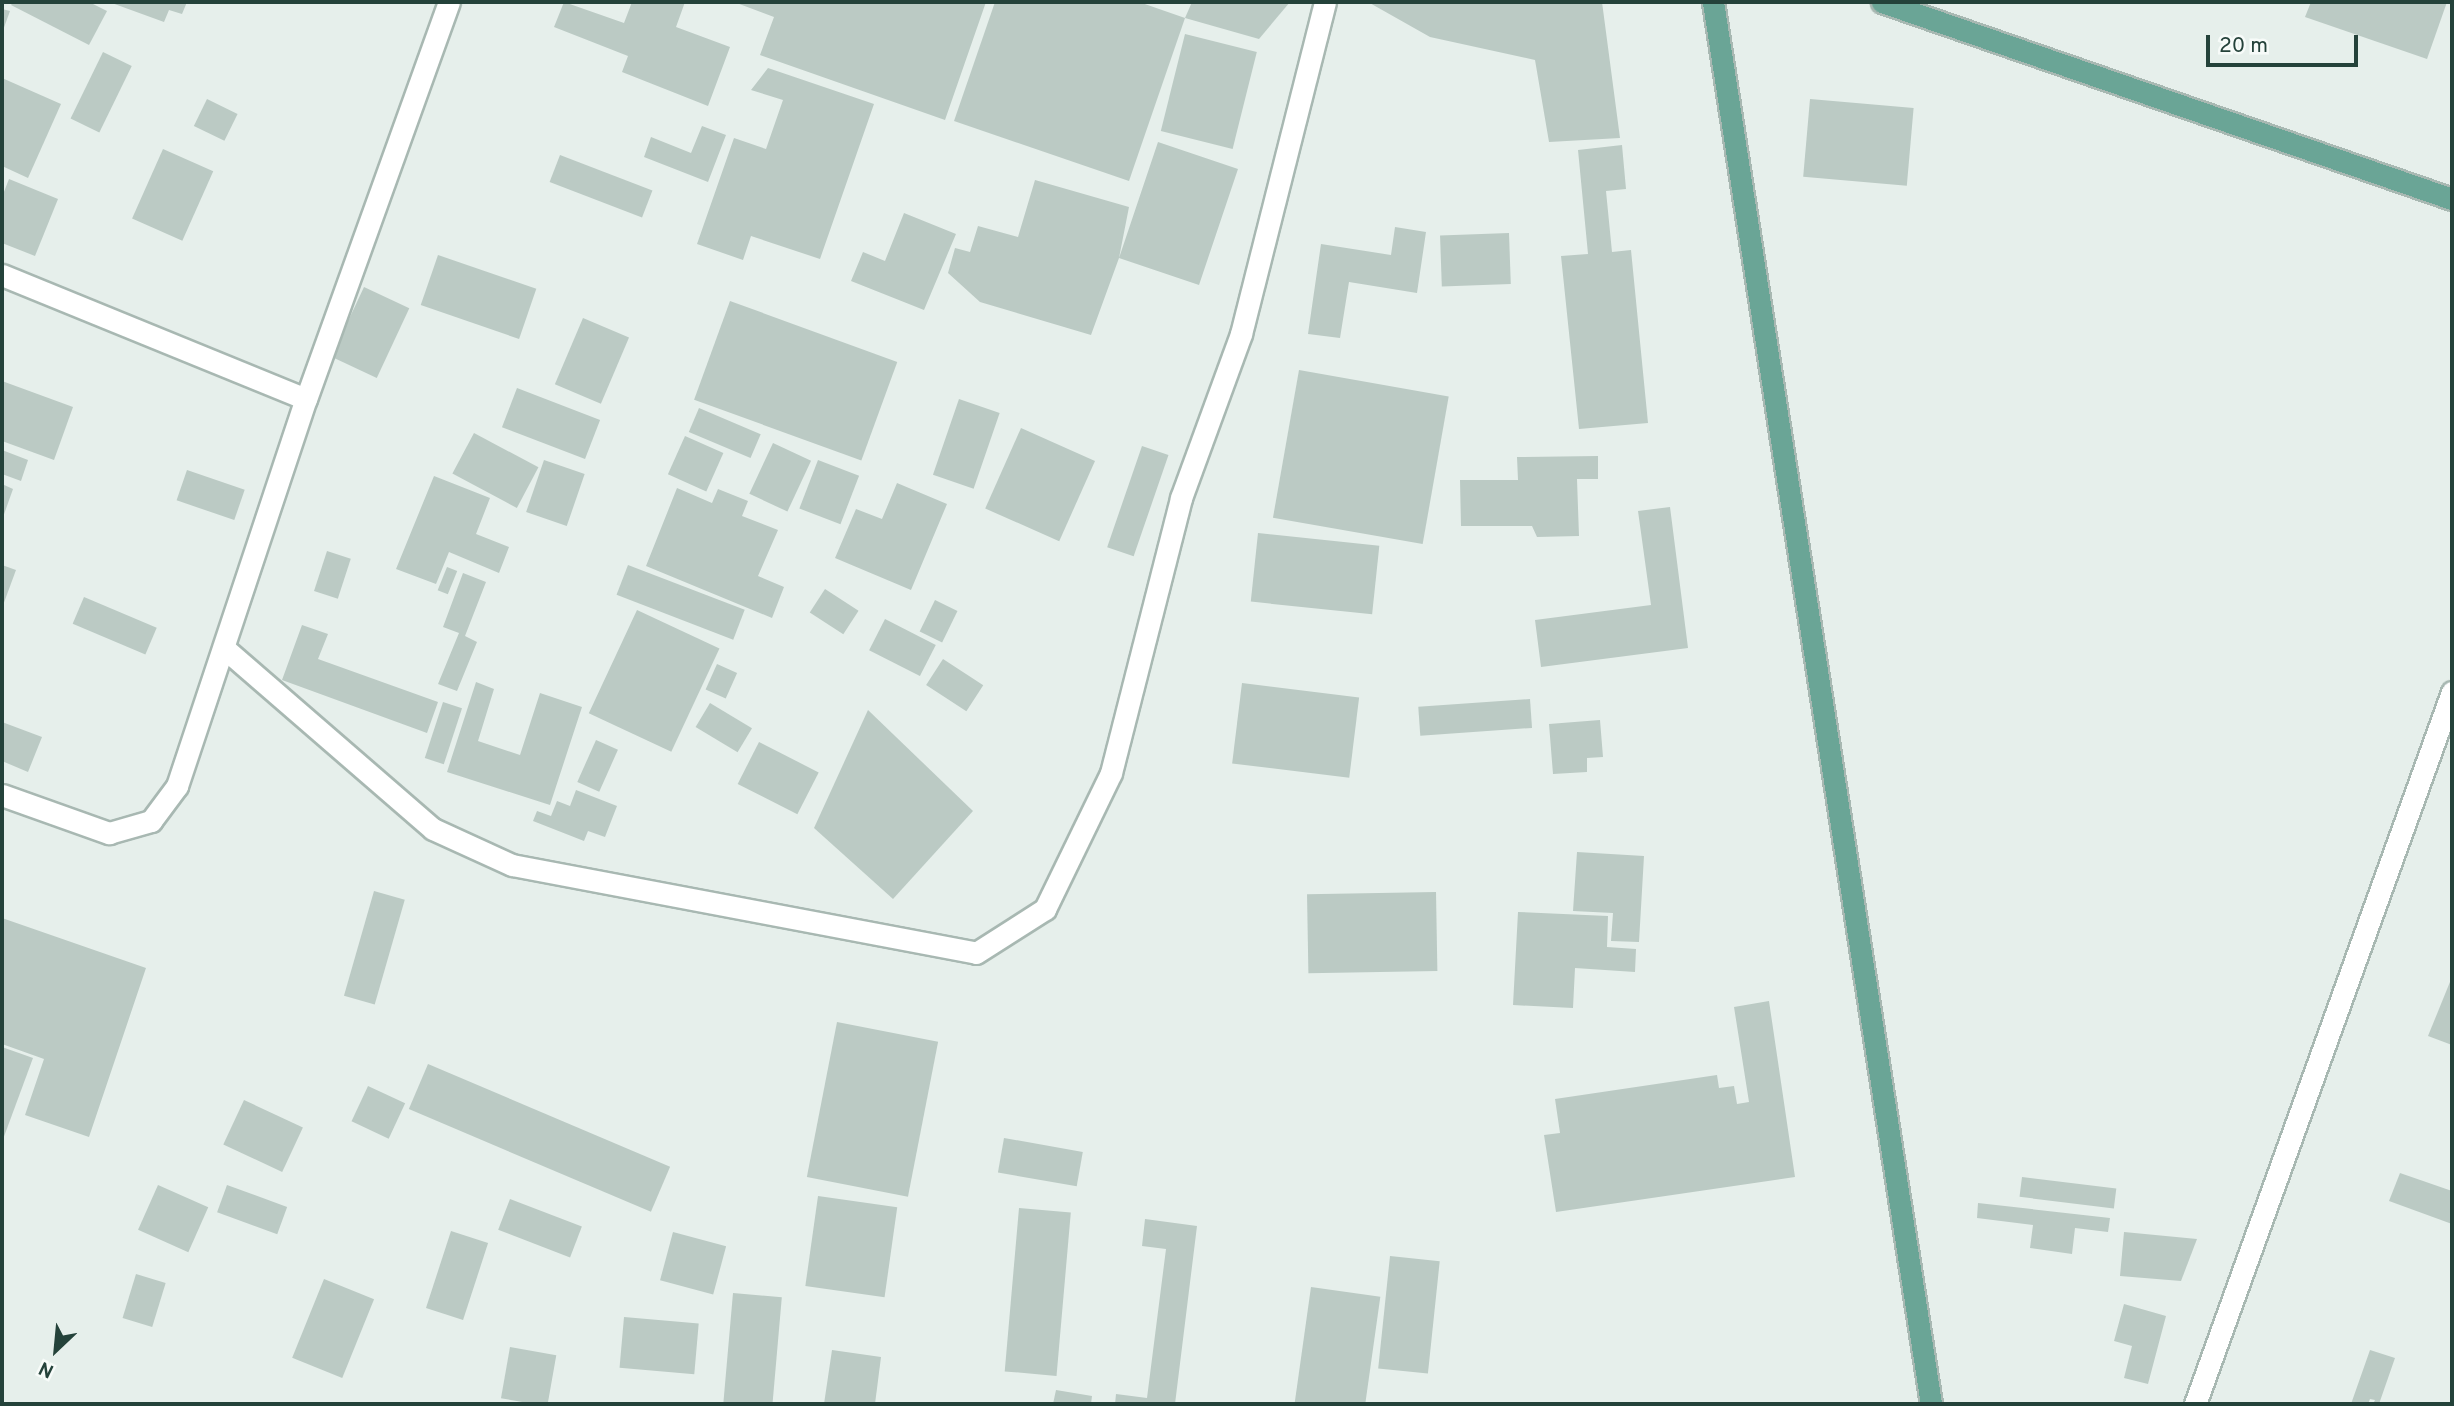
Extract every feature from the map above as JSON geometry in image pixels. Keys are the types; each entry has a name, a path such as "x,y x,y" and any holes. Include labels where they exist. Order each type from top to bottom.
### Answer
{"main road":[{"path":"1713,2 1931,1404"},
{"path":"1882,2 2452,199"}],"street":[{"path":"2,794 109,833 151,821 177,786 306,400 449,2"},
{"path":"223,648 433,829 512,866 976,953 1045,909 1111,773 1181,498 1241,334 1325,2"},
{"path":"2,275 306,400"},
{"path":"2194,1404 2452,692"}],"building":[{"path":"13,2 89,2 107,11 89,45 11,5"},
{"path":"109,2 187,2 182,14 169,10 164,22"},
{"path":"564,2 624,23 632,2 685,2 676,27 730,47 708,106 622,72 628,56 554,27"},
{"path":"734,2 986,2 945,120 760,55 774,17"},
{"path":"995,2 1139,2 1185,18 1129,181 954,121"},
{"path":"1192,2 1290,2 1259,39 1185,18"},
{"path":"1368,2 1602,2 1620,138 1549,142 1535,60 1430,37"},
{"path":"2311,2 2447,2 2427,59 2305,17"},
{"path":"2,9 10,11 2,33"},
{"path":"1185,34 1257,52 1233,149 1161,131"},
{"path":"103,52 132,66 99,133 71,119"},
{"path":"768,68 874,104 820,259 751,236 743,260 697,244 734,138 766,149 783,100 751,90"},
{"path":"2,78 61,104 28,178 2,166"},
{"path":"207,99 238,114 224,141 194,126"},
{"path":"1810,99 1914,108 1907,186 1803,177"},
{"path":"702,126 726,135 708,182 644,157 651,137 691,153"},
{"path":"1158,142 1238,169 1199,285 1119,258"},
{"path":"1622,145 1626,189 1606,191 1612,252 1631,250 1648,423 1579,429 1561,256 1588,254 1578,150"},
{"path":"163,149 213,171 182,241 132,218"},
{"path":"560,155 652,190 642,218 550,182"},
{"path":"9,179 58,199 35,256 2,243 2,197"},
{"path":"1035,180 1129,207 1119,258 1091,335 980,302 948,273 955,248 970,252 978,226 1018,237"},
{"path":"904,213 956,234 924,310 851,281 863,252 885,261"},
{"path":"1395,227 1426,232 1417,293 1349,282 1340,338 1308,334 1321,244 1391,255"},
{"path":"1509,233 1511,284 1442,286 1440,235"},
{"path":"438,255 536,289 519,339 421,305"},
{"path":"364,287 409,308 377,378 331,357"},
{"path":"730,301 897,362 861,461 694,400"},
{"path":"583,318 629,338 601,404 555,384"},
{"path":"1299,370 1449,396 1423,544 1273,518"},
{"path":"2,381 73,407 54,460 2,441"},
{"path":"517,388 600,420 585,459 502,427"},
{"path":"959,399 1000,413 974,489 933,475"},
{"path":"699,408 761,434 751,458 689,432"},
{"path":"1021,428 1095,461 1059,541 985,508"},
{"path":"474,433 538,467 517,508 452,474"},
{"path":"685,436 723,453 706,491 668,474"},
{"path":"773,443 811,461 787,512 749,494"},
{"path":"1142,446 1168,455 1134,556 1107,547"},
{"path":"2,450 28,460 21,481 2,474"},
{"path":"1598,456 1598,479 1577,479 1579,536 1537,537 1532,526 1461,526 1460,480 1518,480 1517,457"},
{"path":"544,460 585,474 567,526 526,512"},
{"path":"818,460 859,476 840,524 799,509"},
{"path":"187,470 245,490 234,520 177,500"},
{"path":"434,476 490,498 476,534 509,547 499,573 449,552 436,584 396,569"},
{"path":"897,483 947,504 911,590 835,558 856,509 882,519"},
{"path":"2,484 13,489 2,520"},
{"path":"677,488 712,503 718,489 748,501 742,516 778,530 758,576 784,587 772,618 646,566"},
{"path":"1670,507 1688,648 1541,667 1535,620 1651,605 1638,511"},
{"path":"1258,533 1379,546 1372,614 1251,602"},
{"path":"327,551 351,559 338,599 314,591"},
{"path":"2,565 16,570 2,608"},
{"path":"628,565 745,610 733,640 617,595"},
{"path":"447,567 457,571 448,594 438,590"},
{"path":"463,573 486,582 465,636 477,642 457,691 438,684 459,633 443,627"},
{"path":"825,589 859,611 843,634 810,612"},
{"path":"84,597 157,628 145,655 73,624"},
{"path":"935,600 957,611 942,642 920,631"},
{"path":"637,610 719,648 671,752 589,713"},
{"path":"885,619 936,645 920,676 869,650"},
{"path":"302,625 328,634 318,659 438,702 427,733 282,680"},
{"path":"943,659 983,685 966,711 926,685"},
{"path":"717,664 737,673 726,699 706,690"},
{"path":"476,682 494,689 478,741 520,755 540,693 582,707 550,805 447,772"},
{"path":"1242,683 1359,697 1349,778 1232,763"},
{"path":"1530,699 1532,728 1420,736 1418,707"},
{"path":"443,702 462,708 444,764 425,758"},
{"path":"710,703 752,728 738,752 696,727"},
{"path":"868,710 973,811 893,899 814,828"},
{"path":"1600,720 1603,757 1587,758 1587,772 1553,774 1549,724"},
{"path":"2,722 42,737 28,772 2,761"},
{"path":"596,740 618,750 599,792 577,782"},
{"path":"759,742 819,772 797,814 738,784"},
{"path":"576,790 617,806 605,837 588,831 584,841 533,821 537,811 551,816 557,801 570,806"},
{"path":"1577,852 1644,856 1639,942 1611,941 1613,913 1573,911"},
{"path":"374,891 405,900 375,1005 344,996"},
{"path":"1436,892 1437,971 1308,973 1307,894"},
{"path":"1518,912 1608,916 1607,947 1636,949 1635,972 1575,968 1573,1008 1513,1005"},
{"path":"2,918 146,968 89,1137 25,1115 44,1059 2,1044"},
{"path":"2452,977 2452,1045 2428,1036"},
{"path":"1769,1001 1795,1177 1556,1212 1544,1135 1560,1133 1555,1099 1717,1075 1719,1088 1734,1086 1737,1104 1749,1102 1734,1007"},
{"path":"837,1022 938,1042 908,1197 807,1177"},
{"path":"2,1047 33,1058 2,1142"},
{"path":"428,1064 670,1167 651,1212 409,1109"},
{"path":"368,1086 405,1103 389,1139 352,1121"},
{"path":"244,1100 303,1127 282,1172 223,1144"},
{"path":"1004,1138 1083,1152 1077,1186 998,1172"},
{"path":"2400,1173 2452,1191 2452,1224 2389,1201"},
{"path":"2022,1177 2116,1189 2114,1208 2020,1197"},
{"path":"158,1185 208,1207 188,1252 138,1230"},
{"path":"227,1185 287,1207 277,1234 217,1212"},
{"path":"818,1196 897,1207 885,1297 805,1286"},
{"path":"510,1199 582,1227 570,1257 498,1230"},
{"path":"1978,1203 2110,1218 2108,1232 2075,1228 2072,1254 2030,1248 2033,1225 1977,1218"},
{"path":"1019,1208 1071,1213 1057,1376 1005,1371"},
{"path":"1145,1219 1197,1226 1175,1404 1115,1404 1116,1394 1147,1398 1166,1249 1142,1246"},
{"path":"451,1231 488,1243 463,1320 426,1308"},
{"path":"673,1232 726,1246 713,1295 660,1280"},
{"path":"2124,1232 2197,1239 2181,1281 2120,1276"},
{"path":"1390,1256 1440,1261 1428,1374 1378,1368"},
{"path":"136,1274 166,1283 152,1327 123,1318"},
{"path":"324,1279 374,1299 342,1378 292,1358"},
{"path":"1311,1287 1380,1297 1365,1404 1295,1404"},
{"path":"733,1293 782,1297 772,1404 723,1404"},
{"path":"2124,1304 2166,1316 2148,1384 2124,1378 2132,1346 2114,1341"},
{"path":"624,1317 699,1324 694,1374 620,1368"},
{"path":"510,1347 556,1355 548,1404 501,1398"},
{"path":"832,1350 881,1357 875,1404 824,1404"},
{"path":"2370,1350 2395,1358 2379,1404 2373,1404 2375,1400 2370,1399 2368,1404 2351,1404"},
{"path":"1056,1390 1092,1396 1091,1404 1053,1404"}]}
